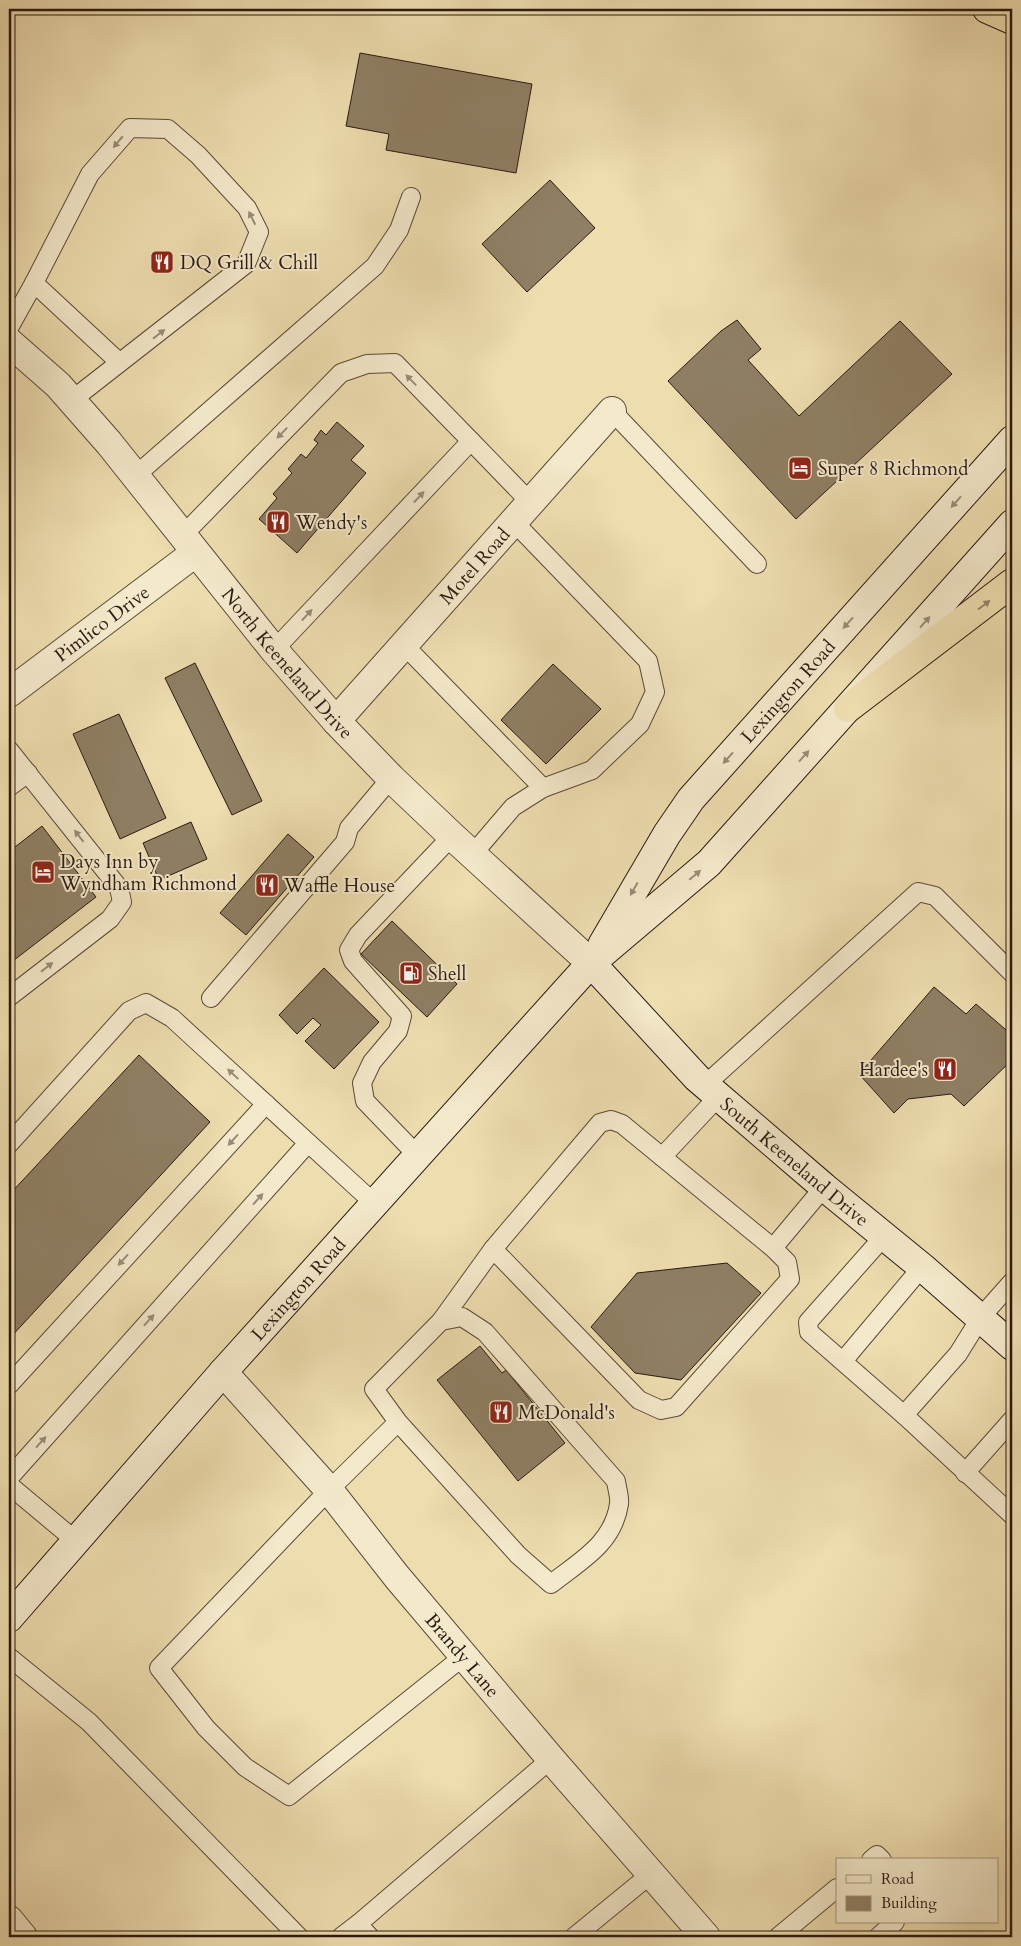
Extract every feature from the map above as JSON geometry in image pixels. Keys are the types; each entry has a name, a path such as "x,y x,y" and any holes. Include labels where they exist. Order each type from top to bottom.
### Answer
{"highway":[{"path":"988,9 1012,20"},
{"path":"848,708 1012,584"}],"main road":[{"name":"North Keeneland Drive","path":"9,342 58,385 72,400 274,650 336,721 391,778 472,855 591,963"},
{"name":"Motel Road","path":"336,721 612,411"},
{"name":"Lexington Road","path":"591,963 667,834 691,798 1012,440"},
{"name":"Lexington Road","path":"9,1618 223,1372 591,963 709,863 1012,524"},
{"name":"Pimlico Drive","path":"9,694 189,544"},
{"name":"South Keeneland Drive","path":"591,963 711,1091 824,1187 922,1266 1012,1346"},
{"name":"Brandy Lane","path":"223,1372 329,1490 464,1656 706,1937"},
{"path":"9,1920 23,1937"}],"lane":[{"path":"9,328 90,174 130,128 168,129 198,155 247,208 259,232 246,264 72,400"},
{"path":"135,476 375,266 399,230 411,197"},
{"path":"34,282 119,362"},
{"path":"189,544 341,373 367,364 395,363 472,442 523,512 648,661 655,692 640,724 592,770 543,788 513,807 472,855"},
{"path":"612,411 757,564"},
{"path":"274,650 472,442"},
{"path":"404,645 543,788"},
{"path":"9,750 119,888 122,902 110,919 9,997"},
{"path":"9,787 28,773"},
{"path":"211,998 345,842 349,828 391,778"},
{"path":"418,1156 365,1101 362,1083 372,1062 398,1031 402,1016 353,961 349,950 358,936 452,836"},
{"path":"662,1157 711,1091 918,892 935,896 1012,973"},
{"path":"9,1144 129,1011 146,1003 172,1018 375,1204"},
{"path":"9,1385 266,1104"},
{"path":"441,1321 462,1318 486,1332 616,1482 619,1503 613,1526 600,1547 551,1584 518,1555 398,1422 374,1389 441,1321 493,1249 600,1123 611,1120 622,1124 773,1248 787,1262 790,1279 676,1407 661,1410 639,1400 493,1249"},
{"path":"9,1478 308,1142"},
{"path":"773,1248 824,1187"},
{"path":"885,1235 808,1322 809,1332 904,1415 1012,1515"},
{"path":"842,1362 922,1266"},
{"path":"904,1415 958,1354 981,1317 1012,1282"},
{"path":"965,1473 1012,1420"},
{"path":"398,1422 329,1490 159,1668 206,1728 245,1767 289,1796 464,1656"},
{"path":"9,1485 76,1541"},
{"path":"9,1657 89,1722 299,1937"},
{"path":"341,1937 364,1931 551,1759"},
{"path":"574,1937 651,1874"},
{"path":"778,1937 836,1889"},
{"path":"878,1937 893,1924"}],"building":[{"path":"360,53 532,84 516,173 386,150 389,134 346,126"},
{"path":"550,180 595,228 527,292 482,244"},
{"name":"Super 8 Richmond","path":"737,320 761,349 748,360 799,416 900,321 952,374 796,519 668,381 721,331"},
{"path":"337,422 364,446 351,460 366,473 297,553 259,519 277,498 273,494 292,473 288,469 301,454 306,458 318,443 314,440 321,430 326,435"},
{"path":"195,663 262,801 232,815 165,678"},
{"path":"553,664 601,709 546,764 501,720"},
{"path":"119,714 166,818 120,839 73,734"},
{"path":"191,822 207,859 159,880 143,843"},
{"name":"Days Inn by Wyndham Richmond","path":"42,826 96,897 9,964 9,839 15,847"},
{"name":"Waffle House","path":"288,834 314,857 246,935 220,913"},
{"path":"392,921 457,984 427,1017 361,954"},
{"path":"324,968 379,1022 334,1069 305,1041 321,1025 313,1018 297,1034 279,1015"},
{"path":"934,987 966,1014 976,1004 1012,1035 1012,1060 964,1106 951,1094 908,1099 894,1113 859,1074"},
{"path":"139,1055 210,1122 9,1339 9,1195"},
{"path":"727,1263 761,1293 681,1380 635,1373 591,1327 637,1273"},
{"name":"McDonald's","path":"480,1346 502,1373 506,1370 565,1443 518,1481 437,1380"}],"place":[{"name":"DQ Grill & Chill","path":"162,262"},
{"name":"Super 8 Richmond","path":"800,468"},
{"name":"Wendy's","path":"278,522"},
{"name":"Days Inn by Wyndham Richmond","path":"43,872"},
{"name":"Waffle House","path":"267,885"},
{"name":"Shell","path":"411,973"},
{"name":"Hardee's","path":"945,1069"},
{"name":"McDonald's","path":"501,1412"}]}
